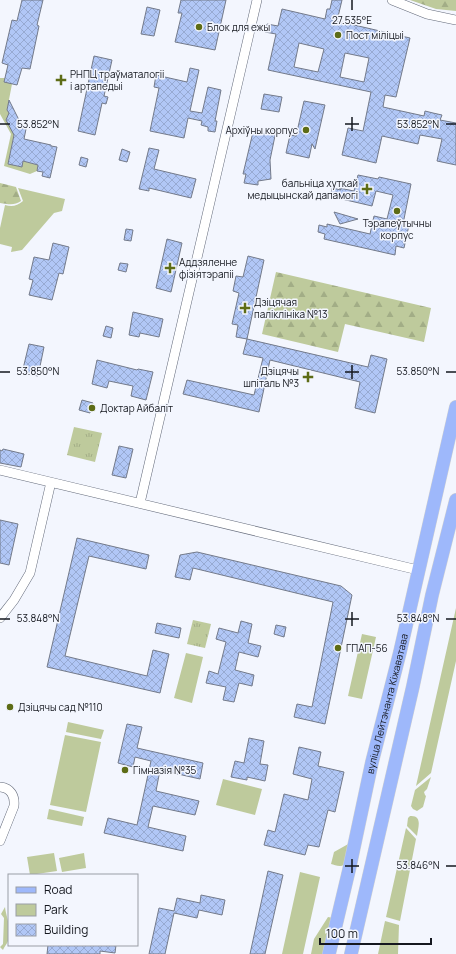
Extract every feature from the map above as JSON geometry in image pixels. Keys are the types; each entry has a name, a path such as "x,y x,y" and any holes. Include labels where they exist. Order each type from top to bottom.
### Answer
{"main road":[{"name":"вуліца Лейтэнанта Кіжаватава","path":"329,954 372,762 456,407"},
{"name":"вуліца Лейтэнанта Кіжаватава","path":"351,954 403,730 432,595 456,500"},
{"path":"429,526 434,520 440,520 448,522 449,528"},
{"path":"382,724 384,729 389,731 403,730"}],"street":[{"path":"140,504 257,0"},
{"path":"392,0 427,14 456,20"},
{"path":"0,470 418,570"},
{"path":"0,618 14,600 30,573 51,482"},
{"path":"0,787 10,790 15,800 0,841"}],"green space":[{"path":"410,0 456,0 456,11 436,9"},
{"path":"0,78 5,78 12,84 7,110 14,135 8,164 22,167 23,161 38,165 37,171 30,174 4,166 11,134 0,114"},
{"path":"0,183 16,187 21,201 13,204 0,203"},
{"path":"18,188 65,199 62,211 54,213 22,250 11,252 12,247 0,244 0,228 5,205 14,206 23,201"},
{"path":"276,272 431,308 424,342 345,324 338,352 262,334"},
{"path":"74,427 102,433 95,462 67,455"},
{"path":"456,608 456,661 431,773 416,786"},
{"path":"193,620 211,624 205,648 187,644"},
{"path":"362,634 376,637 362,699 348,696"},
{"path":"186,653 203,657 192,703 174,698"},
{"path":"68,722 104,730 101,739 66,732"},
{"path":"65,735 101,742 86,812 50,805"},
{"path":"431,777 427,789 424,792 426,796 423,807 417,811 411,806 415,790"},
{"path":"223,779 262,789 255,815 216,805"},
{"path":"49,809 84,817 82,826 47,819"},
{"path":"410,816 414,816 418,820 419,826 417,836 407,826 408,818"},
{"path":"406,828 416,839 400,921 386,917"},
{"path":"350,843 345,864 340,866 331,864 334,852"},
{"path":"54,853 57,871 30,874 27,857"},
{"path":"84,853 86,868 62,872 59,858"},
{"path":"300,872 320,877 303,954 282,954"},
{"path":"5,907 8,920 8,941 3,950 0,947 3,944 4,918 1,914"},
{"path":"328,917 333,918 324,954 311,954 314,939"},
{"path":"385,921 399,925 398,954 378,954"}],"building":[{"path":"22,0 43,0 37,25 39,26 30,69 22,68 17,85 4,82 8,65 2,63 12,20 17,21"},
{"name":"Блок для ежы","path":"181,0 226,0 215,50 175,42 182,13 178,13"},
{"path":"332,0 342,0 337,21 410,38 396,97 385,95 383,107 424,116 425,111 442,115 440,120 456,123 456,165 437,161 442,139 420,135 418,144 382,136 376,163 342,155 348,128 363,131 371,92 268,70 276,34 265,32 267,24 278,26 282,9 325,19 327,9 330,9","holes":["299,43 324,49 318,72 294,67","345,53 369,58 364,82 340,77"]},
{"path":"147,7 160,10 154,36 141,34"},
{"path":"94,56 112,60 104,96 108,97 106,104 102,103 95,135 78,131"},
{"path":"190,68 199,70 190,111 202,113 208,87 221,90 215,121 217,121 215,132 208,131 208,127 201,125 202,121 188,118 184,138 150,131 159,88 154,87 156,75 187,82"},
{"path":"264,94 282,97 279,112 261,109"},
{"path":"9,100 21,124 23,125 22,128 26,129 24,139 57,147 50,178 42,176 43,172 37,171 38,165 23,161 22,167 8,164 14,135 6,120 9,113 7,110"},
{"name":"Архіўны корпус","path":"304,101 325,105 315,149 312,144 309,158 286,153 290,135 296,136"},
{"path":"266,129 276,131 270,160 271,179 258,181 258,185 244,183 246,174 243,174 253,132 265,134"},
{"path":"149,148 159,150 154,169 196,179 191,198 149,188 149,191 139,189"},
{"path":"122,149 130,152 127,162 119,160"},
{"path":"81,157 88,159 86,167 79,165"},
{"name":"Тэрапеўтычны корпус","path":"358,175 378,179 379,177 411,184 403,224 409,225 404,248 396,246 395,255 324,239 325,234 318,232 319,225 327,227 327,224 370,234 374,216 387,219 393,195 376,191 372,206 333,197 333,194 331,194 332,188 354,191"},
{"path":"334,212 358,219 340,224"},
{"path":"126,229 133,230 131,241 124,240"},
{"path":"167,239 182,243 171,292 156,288"},
{"path":"53,243 69,247 63,274 59,273 52,300 29,295 33,280 29,279 34,257 49,260"},
{"name":"Дзіцячая паліклініка №13","path":"248,256 264,260 247,339 236,337 238,325 232,324 239,293 233,291 236,276 243,277"},
{"path":"120,263 128,264 126,272 118,270"},
{"path":"133,312 163,319 159,337 140,333 139,337 129,335"},
{"path":"106,326 113,328 111,338 103,336"},
{"path":"247,339 368,367 371,355 387,359 375,413 355,408 360,382 270,360 259,412 183,394 187,380 254,395 263,358 243,354"},
{"path":"29,344 44,347 38,376 22,373"},
{"path":"97,360 137,370 153,372 146,400 131,396 133,386 109,381 107,388 92,384"},
{"path":"82,400 93,403 90,413 79,410"},
{"path":"119,446 133,449 126,478 112,475"},
{"path":"3,449 24,454 21,467 0,463 0,450 2,451"},
{"path":"0,520 18,524 9,565 0,563"},
{"path":"77,538 149,555 146,569 89,556 65,656 147,676 153,650 169,654 160,693 47,667"},
{"path":"197,552 341,586 352,595 325,724 294,717 297,704 312,707 333,602 193,568 190,580 175,577 180,555"},
{"path":"241,621 252,624 248,643 261,646 258,657 239,652 235,670 254,675 252,686 239,683 234,702 223,700 226,687 206,683 209,671 218,674 226,642 216,639 219,628 238,633"},
{"path":"157,623 181,628 179,638 155,633"},
{"path":"276,625 286,627 284,637 274,634"},
{"path":"127,724 142,727 137,748 203,763 200,779 160,770 156,791 199,801 195,815 153,806 148,827 186,836 183,851 104,833 108,818 137,825 151,761 135,757 133,767 118,763"},
{"path":"249,738 264,741 260,764 268,765 265,781 247,777 247,780 231,777 235,761 244,763"},
{"path":"299,747 321,752 318,766 344,772 335,812 328,810 319,847 308,845 305,855 264,845 268,830 275,832 284,794 308,800 312,779 293,774"},
{"path":"268,871 283,875 265,954 250,954"},
{"path":"201,895 225,900 222,915 199,910 197,918 174,913 165,954 149,954 159,908 174,911 177,898 200,903"},
{"path":"48,946 116,946 115,953 100,951 100,954 47,954"}],"place":[{"name":"Блок для ежы","path":"199,27"},
{"name":"Пост міліцыі","path":"338,35"},
{"name":"РНПЦ траўматалогіі і артапедыі","path":"61,80"},
{"name":"Архіўны корпус","path":"306,130"},
{"name":"бальніца хуткай медыцынскай дапамогі","path":"367,189"},
{"name":"Тэрапеўтычны корпус","path":"397,211"},
{"name":"Аддзяленне фізіятэрапіі","path":"170,268"},
{"name":"Дзіцячая паліклініка №13","path":"245,308"},
{"name":"Дзіцячы шпіталь №3","path":"308,377"},
{"name":"Доктар Айбаліт","path":"92,408"},
{"name":"ГПАП-56","path":"338,648"},
{"name":"Дзіцячы сад №110","path":"10,707"},
{"name":"Гімназія №35","path":"125,770"}]}
